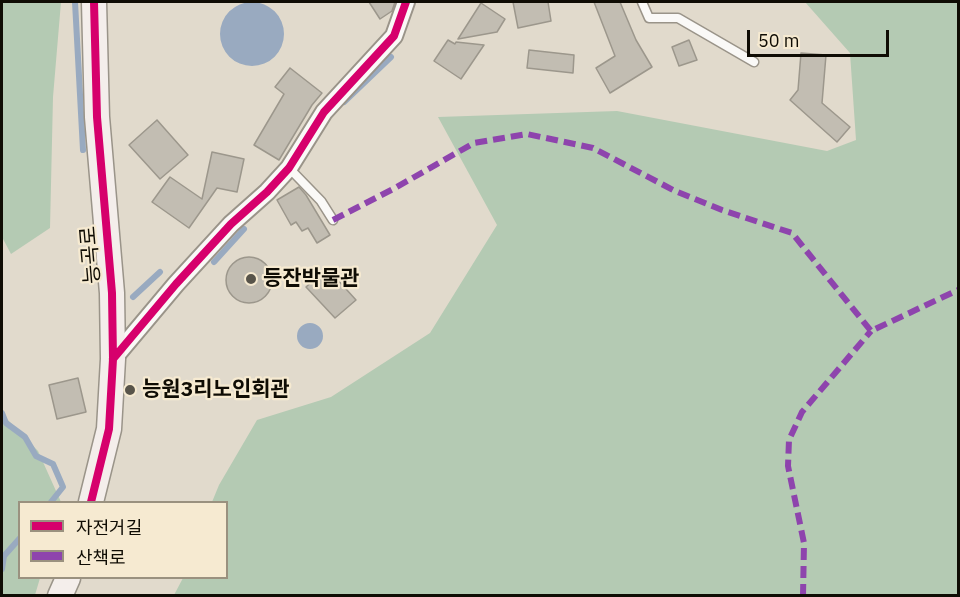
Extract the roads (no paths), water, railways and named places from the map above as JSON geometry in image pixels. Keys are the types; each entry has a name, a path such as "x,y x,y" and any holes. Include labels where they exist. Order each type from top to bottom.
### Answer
{"street":[{"name":"능곡로","path":"91,501 109,429 113,359 112,293 97,117 94,2"},
{"path":"113,359 199,258 289,168 324,112 394,36 406,2"},
{"path":"60,596 68,579"}],"lane":[{"path":"642,2 648,18 678,18 754,62"},
{"path":"289,168 321,201 333,220"}],"water":[{"path":"246,2 258,2 275,11 282,22 284,34 282,46 275,57 258,66 246,66 234,61 225,52 220,40 220,28 225,16 234,7"},
{"path":"310,323 319,327 323,336 319,345 310,349 301,345 297,336 301,327"}],"waterway":[{"path":"75,2 83,150"},
{"path":"344,102 391,57"},
{"path":"214,262 244,229"},
{"path":"133,297 160,272"},
{"path":"2,413 6,423 25,437 36,456 53,464 63,487 52,501"},
{"path":"2,569 4,556 18,540"}],"place":[{"name":"등잔박물관","path":"251,279"},
{"name":"능원3리노인회관","path":"130,390"}]}
